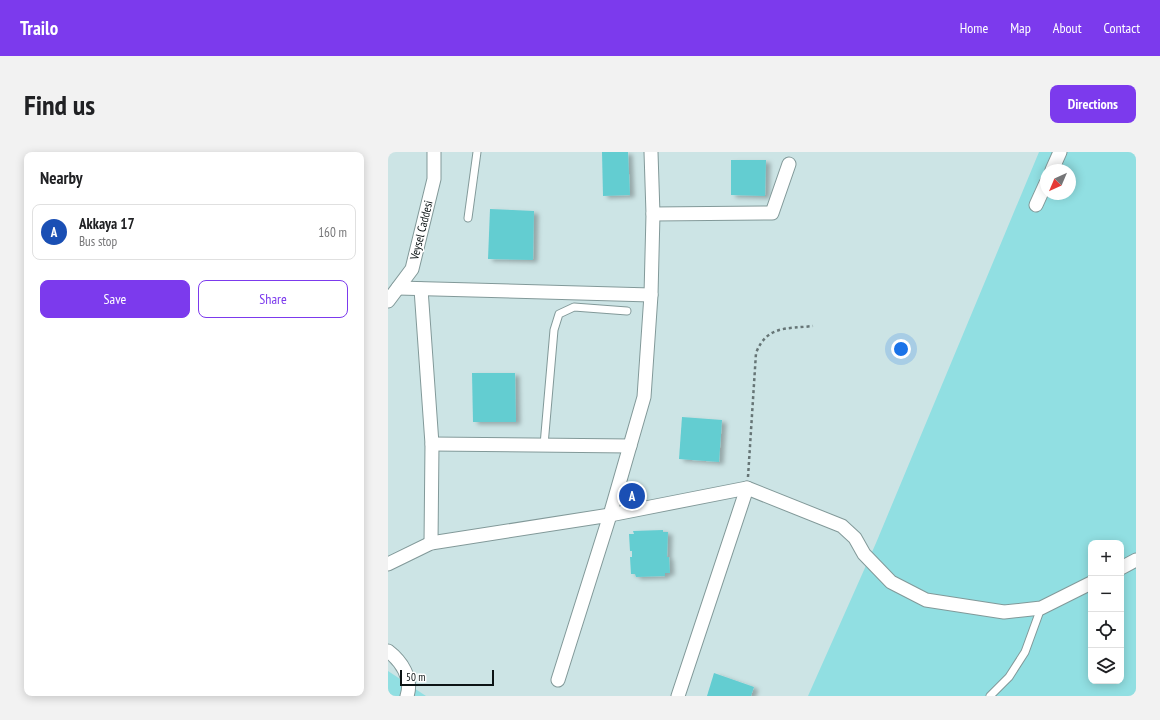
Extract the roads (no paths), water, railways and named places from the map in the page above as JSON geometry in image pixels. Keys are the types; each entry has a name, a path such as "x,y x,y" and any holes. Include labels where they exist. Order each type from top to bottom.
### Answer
{"street":[{"name":"Veysel Caddesi","path":"388,301 412,269 434,179 434,152"},
{"path":"558,680 610,514 644,397 651,295 653,214 651,152"},
{"path":"1055,164 1060,152"},
{"path":"653,214 772,213 788,164"},
{"path":"1036,205 1040,196"},
{"path":"398,288 651,295"},
{"path":"421,288 432,444 431,543"},
{"path":"432,444 630,446"},
{"path":"388,564 431,543 610,514 747,488 842,526 855,538 864,554 892,582 926,600 1004,612 1041,608 1088,584"},
{"path":"678,696 747,488"},
{"path":"1124,566 1136,560"},
{"path":"388,651 404,667 408,680 407,696"}],"lane":[{"path":"468,218 476,152"},
{"path":"544,445 554,330 559,314 574,307 627,311"},
{"path":"990,696 1009,677 1025,652 1041,608"}],"place":[{"name":"Akkaya 17","path":"632,496"}]}
